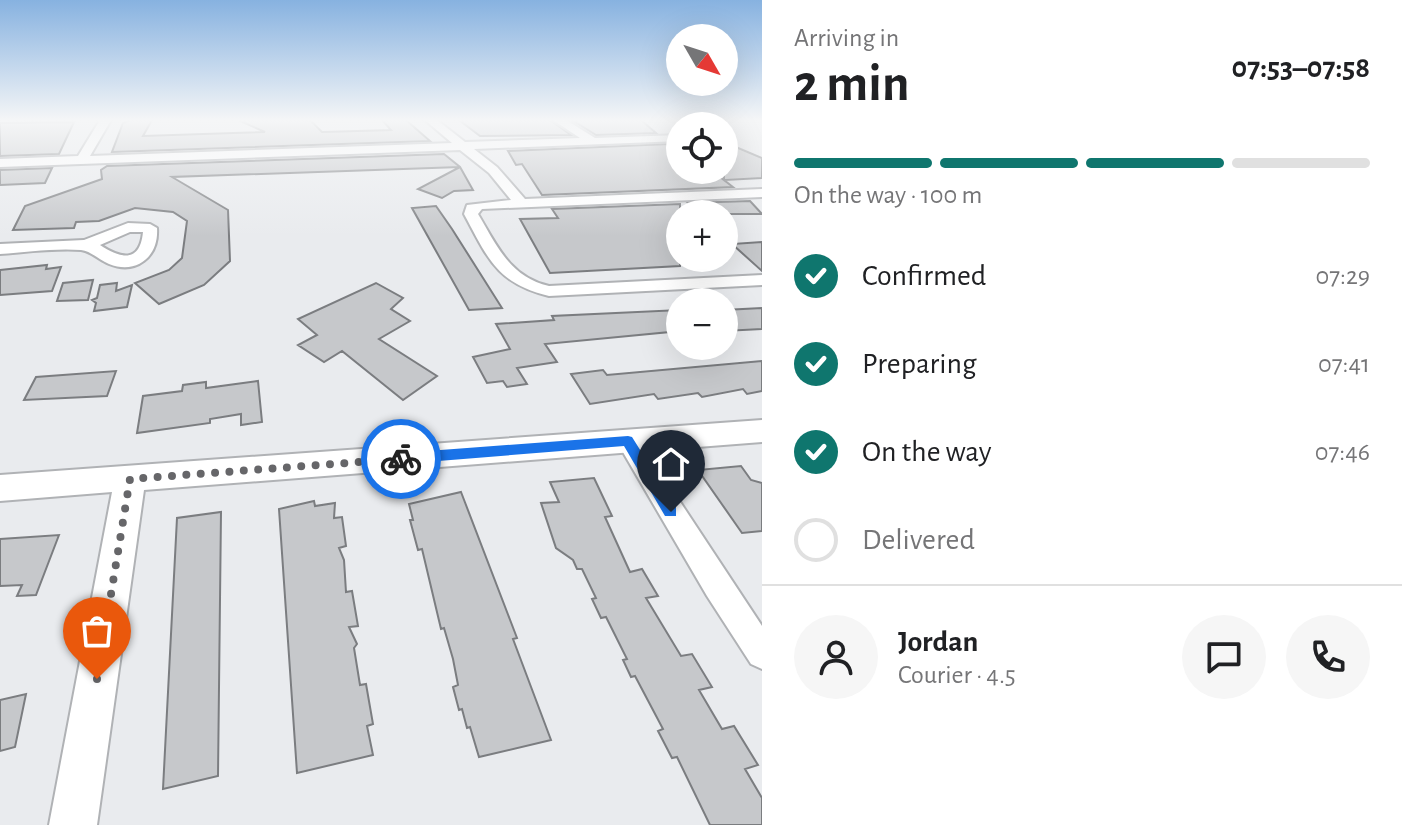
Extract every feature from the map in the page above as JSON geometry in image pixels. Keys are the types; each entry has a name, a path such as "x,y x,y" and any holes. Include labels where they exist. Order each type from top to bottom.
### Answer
{"street":[{"path":"0,163 117,158"},
{"path":"478,158 493,170 521,203"},
{"path":"762,193 480,205 472,208 471,214 509,278 525,287 549,291 762,280"},
{"path":"0,249 87,245"},
{"path":"0,488 762,431"},
{"path":"628,441 717,587 762,653"},
{"path":"73,825 130,479"}],"building":[{"path":"318,158 450,158 460,167 172,177 228,210 230,261 204,285 159,304 135,283 169,270 182,258 187,221 173,212 135,208 99,221 76,222 74,228 13,230 25,206 102,179 101,170 107,166"},
{"path":"512,158 666,158 666,184 729,184 733,187 542,195 522,164 516,165"},
{"path":"738,158 762,158 762,178 738,179"},
{"path":"460,167 473,190 454,191 442,198 418,189"},
{"path":"52,168 45,183 0,185 0,170"},
{"path":"738,201 750,201 762,214 738,214"},
{"path":"666,205 666,267 550,273 520,219 558,218 552,209"},
{"path":"436,206 502,308 469,310 412,208"},
{"path":"762,242 762,271 738,249 738,244"},
{"path":"47,265 46,269 61,267 52,291 0,295 0,270"},
{"path":"93,280 88,300 57,301 63,283"},
{"path":"117,283 116,291 132,285 127,307 94,311 96,303 92,300 97,298 100,285"},
{"path":"376,283 403,298 391,309 410,321 379,339 437,376 403,400 342,351 324,362 298,345 317,335 298,319"},
{"path":"762,308 762,329 738,330 738,309"},
{"path":"666,311 666,332 545,344 557,362 517,368 527,384 507,387 503,381 487,383 473,357 510,349 496,324 554,320 552,316"},
{"path":"762,361 762,391 747,394 743,389 702,397 698,393 658,399 654,394 590,404 571,374 603,370 607,375"},
{"path":"116,371 107,396 24,400 36,377"},
{"path":"258,381 262,422 241,425 241,414 210,419 210,423 137,433 143,396 182,391 183,385 206,382 206,388"},
{"path":"741,466 751,480 762,483 762,531 742,533 698,470"},
{"path":"594,478 612,516 605,517 630,572 642,569 658,596 646,598 681,656 692,654 712,687 699,690 722,729 734,726 758,765 745,769 762,798 762,825 710,825 677,757 672,758 658,731 663,729 635,676 631,677 623,660 627,659 606,617 601,618 592,599 596,598 582,569 577,569 573,560 556,548 541,503 559,502 550,482"},
{"path":"461,492 517,638 513,639 551,740 479,757 470,727 467,728 462,709 459,710 453,687 458,685 453,659 444,628 441,629 422,549 418,550 410,520 413,520 409,504"},
{"path":"314,501 315,506 335,503 334,518 342,517 346,546 339,548 344,560 346,592 352,591 358,626 349,627 357,644 354,648 360,685 366,684 373,724 367,726 373,755 297,773 279,509"},
{"path":"221,512 218,776 163,789 177,518"},
{"path":"59,535 36,595 17,596 22,585 0,586 0,539"},
{"path":"26,694 15,747 0,751 0,700"}],"way so far":[{"path":"97,679 130,479 401,459"}],"route":[{"path":"401,459 628,441 671,512"}]}
